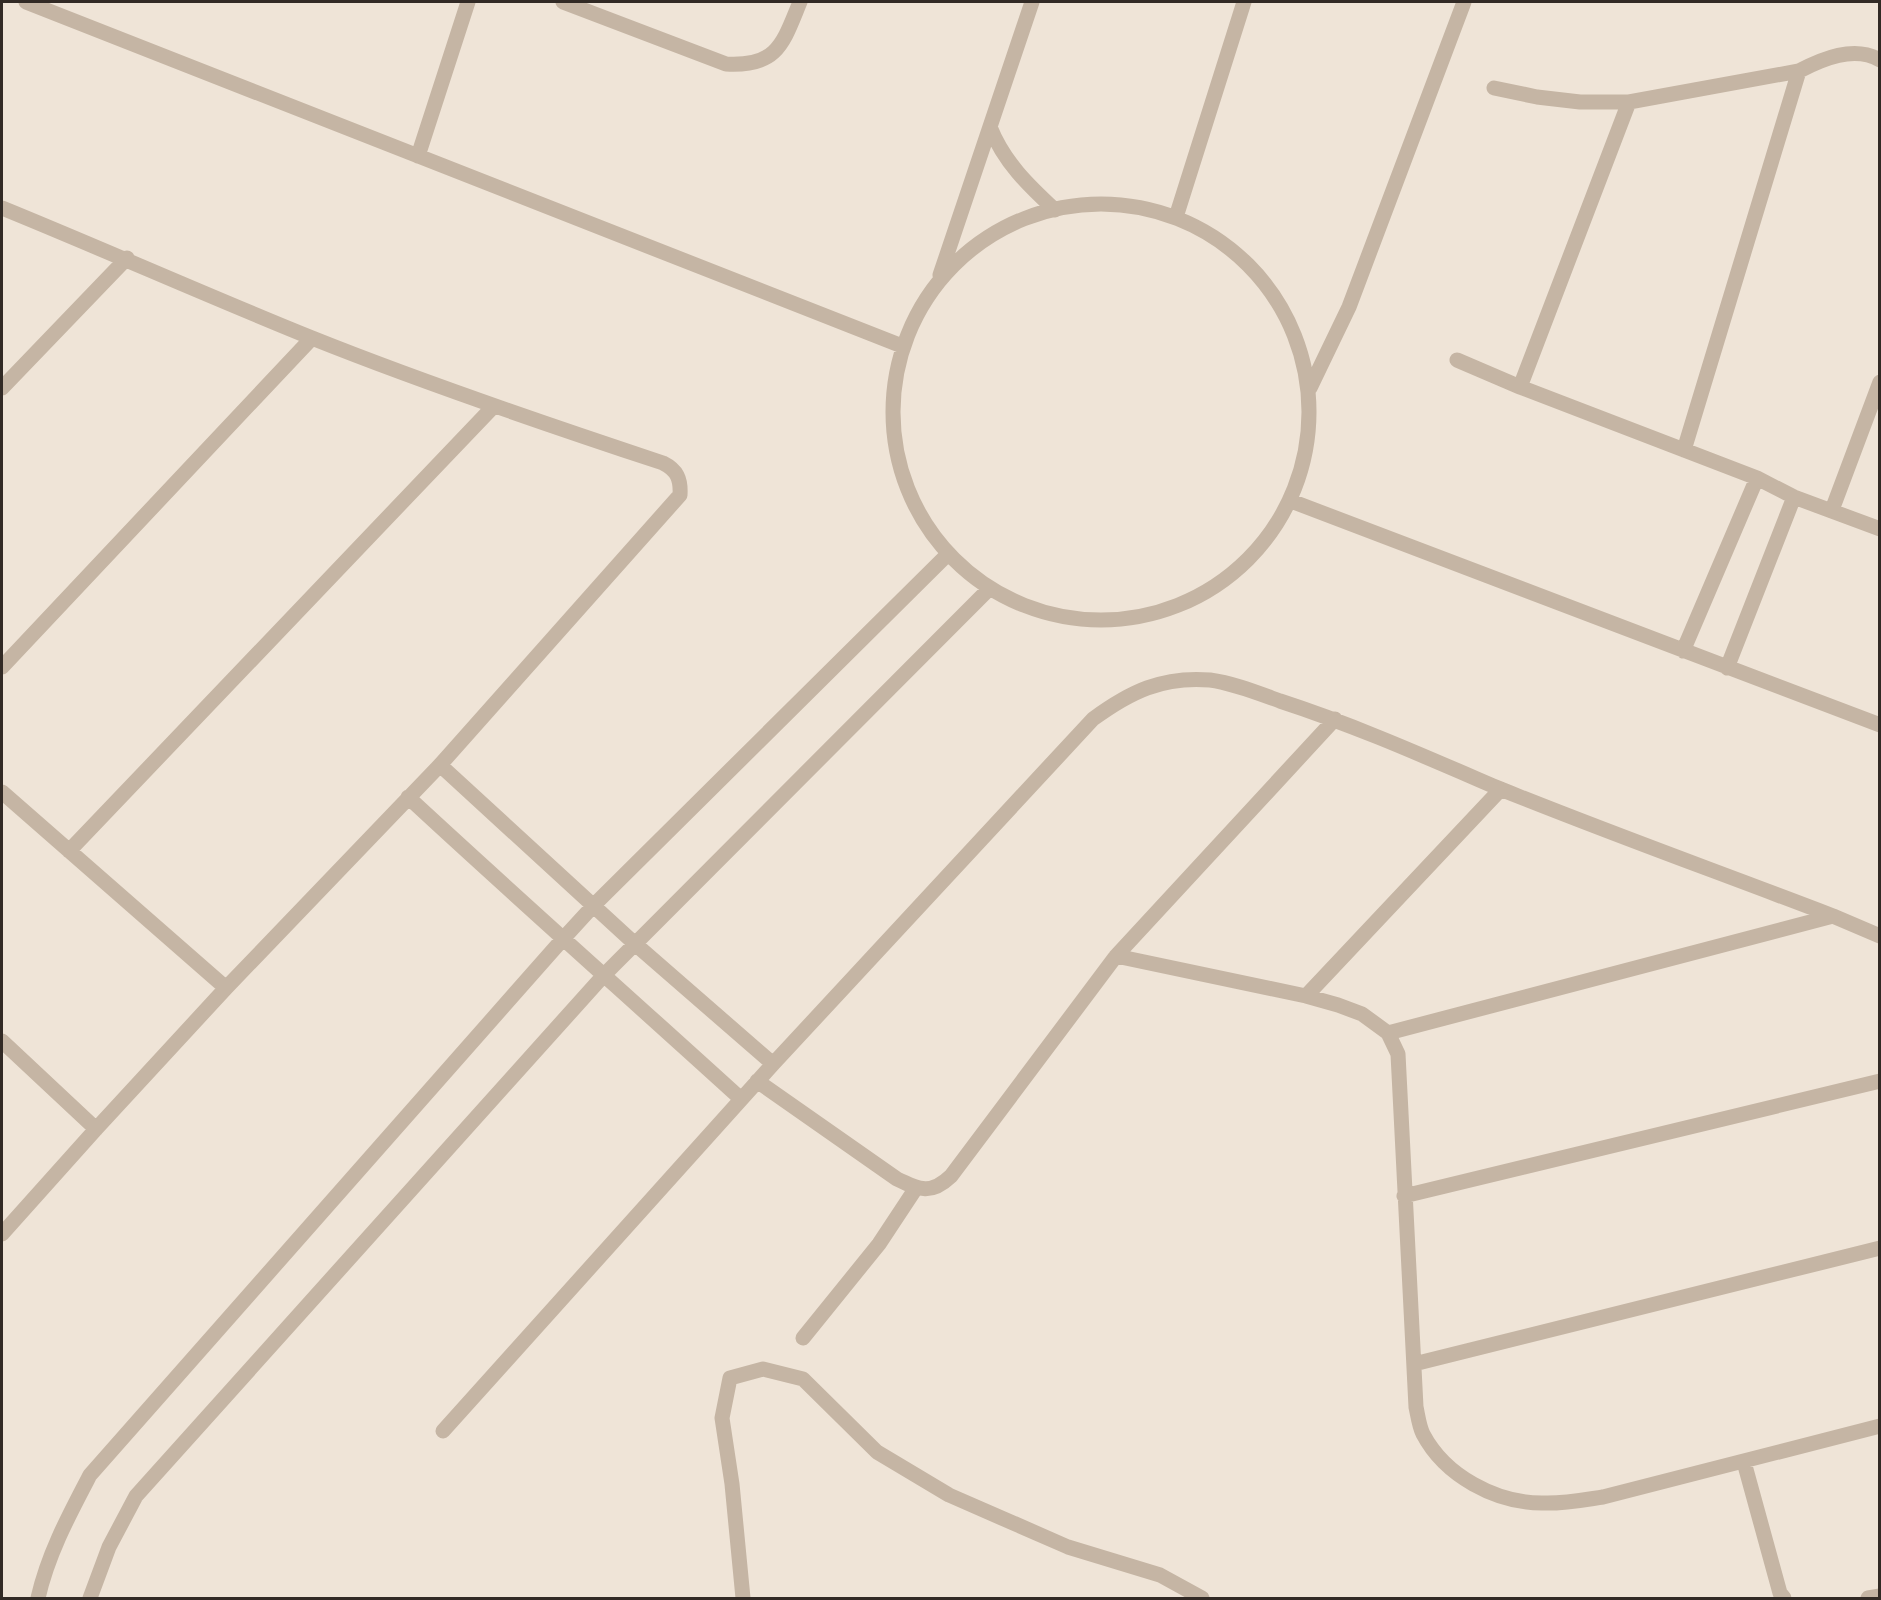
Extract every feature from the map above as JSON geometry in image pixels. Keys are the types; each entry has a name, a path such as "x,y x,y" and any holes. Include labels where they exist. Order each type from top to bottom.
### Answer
{"street":[{"path":"26,2 902,346"},
{"path":"418,156 468,2"},
{"path":"563,2 587,6 726,64 746,65 778,50 800,2"},
{"path":"939,278 978,243 1023,218 1074,205 1126,205 1176,217 1242,256 1288,316 1310,388 1308,446 1291,501 1258,550 1214,587 1160,612 1102,620 1044,612 990,588 967,572 948,554 907,492 891,419 902,346 918,310 939,278 1032,2"},
{"path":"1176,217 1244,2"},
{"path":"1310,388 1349,307 1464,2"},
{"path":"1494,88 1569,101 1629,102 1798,71 1820,61 1842,55 1864,55 1880,60"},
{"path":"1684,450 1798,71"},
{"path":"1520,387 1629,102"},
{"path":"990,127 1011,165 1029,186 1055,210"},
{"path":"2,208 127,258 312,338 493,407 663,463 673,468 679,478 680,495 440,765 226,988 2,1234"},
{"path":"2,388 127,258"},
{"path":"2,667 312,338"},
{"path":"1458,360 1520,387 1757,478 1794,497 1880,529"},
{"path":"1832,510 1880,382"},
{"path":"69,850 493,407"},
{"path":"1683,651 1757,478"},
{"path":"1726,668 1794,497"},
{"path":"1291,501 1880,725"},
{"path":"38,1599 43,1575 63,1526 90,1475 594,905 948,554"},
{"path":"90,1599 109,1547 136,1496 634,943 990,588"},
{"path":"443,1431 757,1081 1093,719 1121,699 1147,687 1178,681 1211,680 1335,719 1502,789 1880,936"},
{"path":"757,1081 897,1179 916,1188 930,1189 942,1185 1116,956 1335,719"},
{"path":"440,765 634,943 773,1064"},
{"path":"1306,996 1502,789"},
{"path":"2,792 226,988"},
{"path":"408,797 562,940 741,1099"},
{"path":"1388,1033 1833,916"},
{"path":"1116,956 1306,996 1362,1014 1388,1033 1398,1054 1416,1407 1422,1432 1434,1451 1454,1470 1481,1489 1510,1499 1541,1503 1581,1501 1744,1462 1880,1426"},
{"path":"2,1041 96,1129"},
{"path":"1404,1196 1880,1082"},
{"path":"803,1338 879,1244 916,1188"},
{"path":"1413,1364 1880,1248"},
{"path":"742,1599 732,1484 722,1418 730,1378 763,1369 803,1379 877,1452 949,1496 1068,1547 1160,1575 1202,1599"},
{"path":"1744,1462 1780,1593 1784,1599"},
{"path":"1868,1599 1880,1596"}]}
